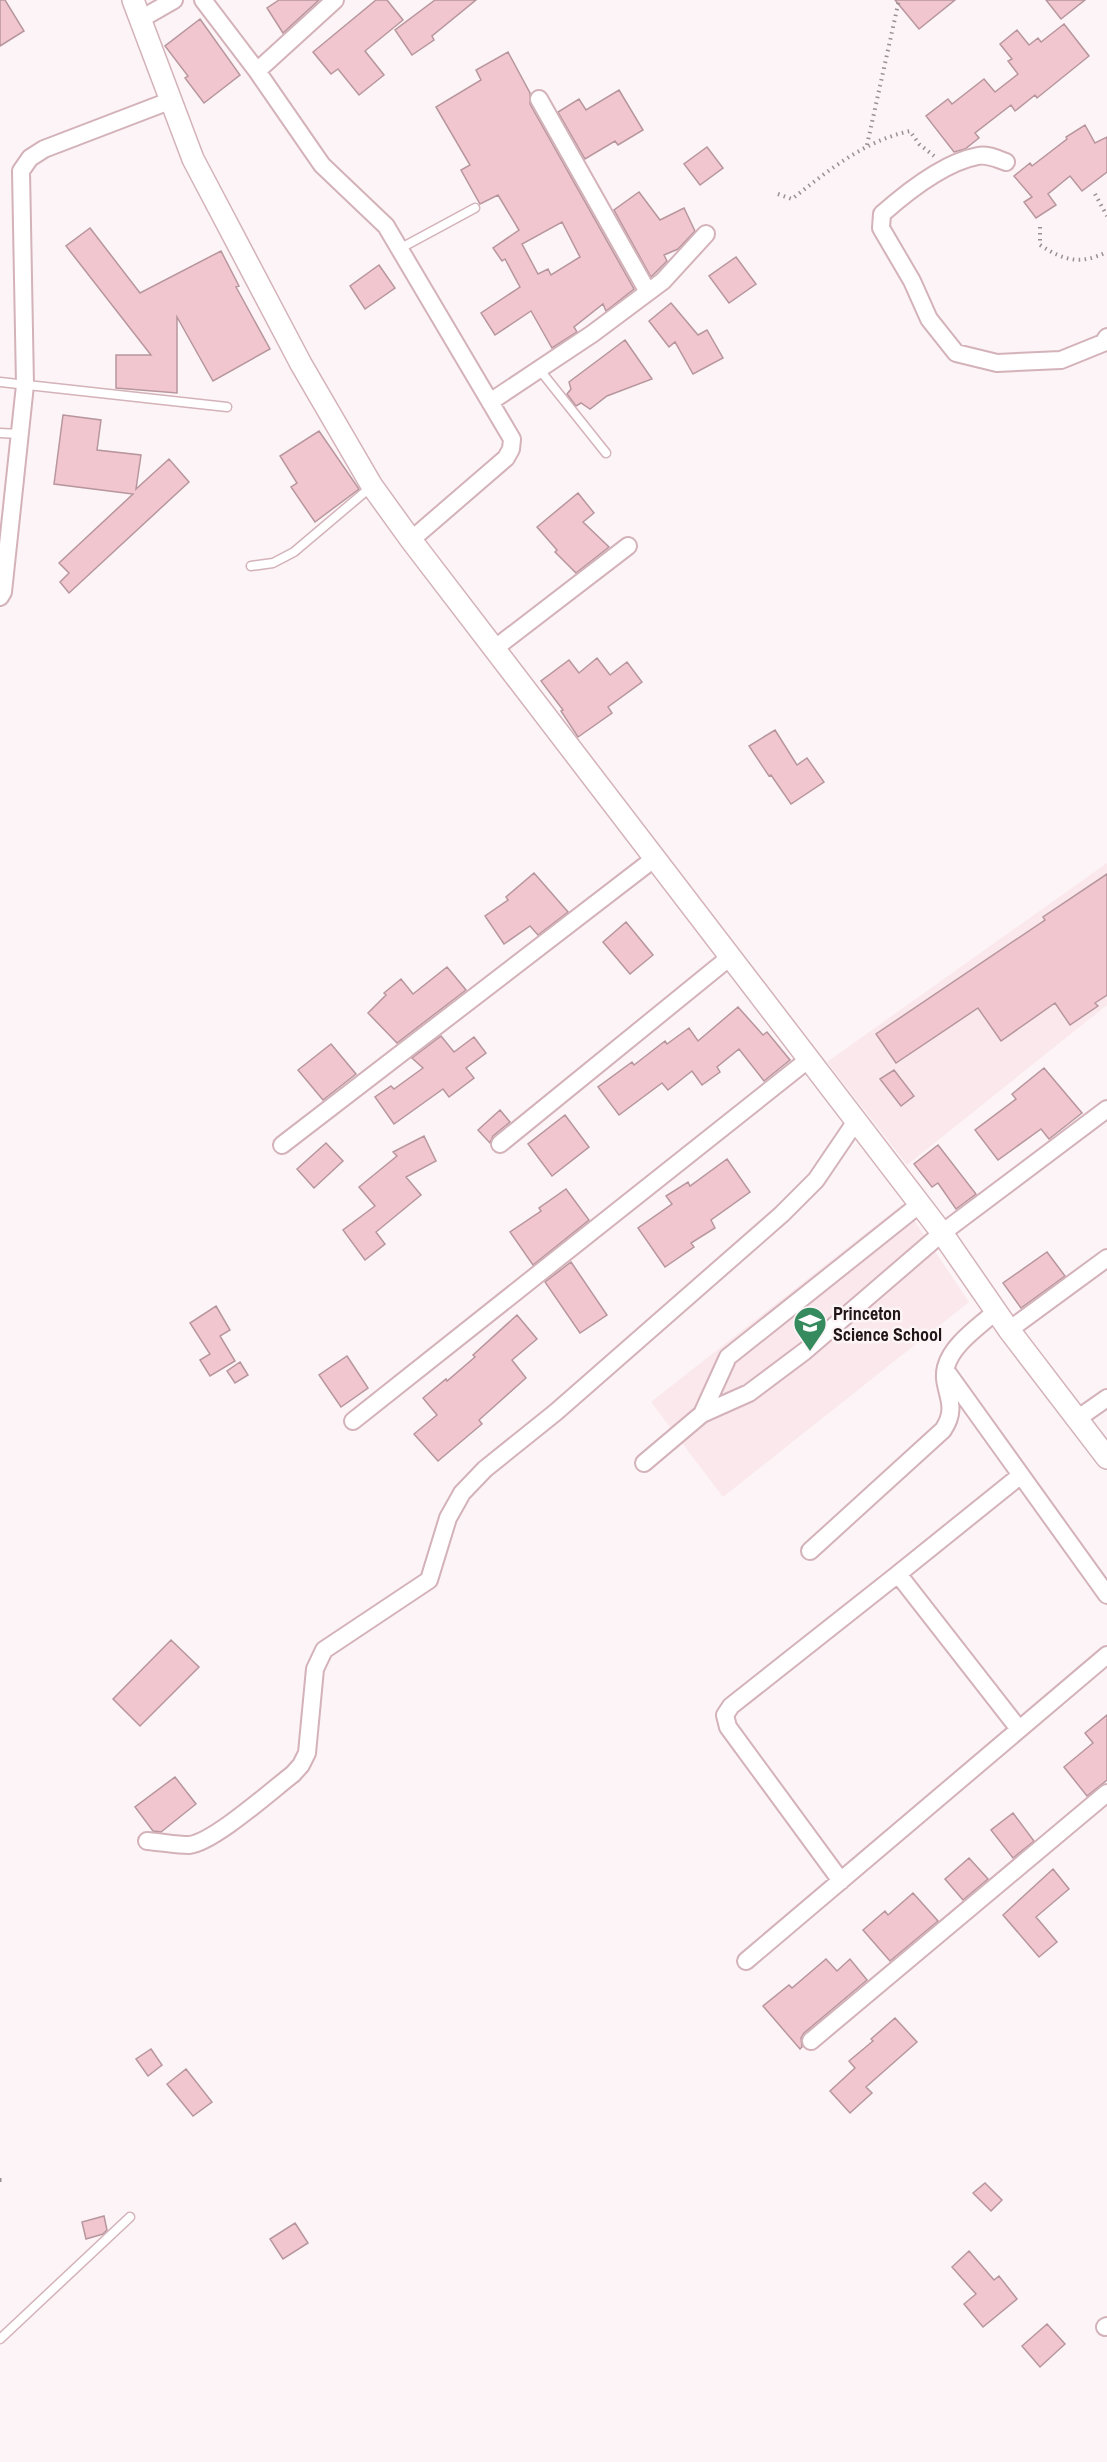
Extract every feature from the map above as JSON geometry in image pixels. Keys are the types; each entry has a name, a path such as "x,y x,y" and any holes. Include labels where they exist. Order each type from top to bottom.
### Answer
{"street":[{"path":"174,0 136,10 193,159 301,364 372,486 494,649 942,1233 1009,1330 1107,1458"},
{"path":"203,0 257,71 322,165 386,226 512,440 511,449 506,458 411,540"},
{"path":"257,71 335,0"},
{"path":"539,99 648,292"},
{"path":"0,597 3,592 25,385 21,171 30,158 44,150 172,100"},
{"path":"1006,162 980,156 945,166 910,190 882,214 881,228 912,281 929,319 956,353 997,363 1061,360 1103,342 1107,337"},
{"path":"490,402 592,334 663,281 706,234"},
{"path":"494,649 628,546"},
{"path":"282,1145 655,858"},
{"path":"500,1144 730,957"},
{"path":"353,1421 809,1059"},
{"path":"644,1464 702,1414 749,1394 805,1351 942,1233 1107,1109"},
{"path":"147,1841 190,1845 201,1842 293,1774 307,1753 315,1669 324,1650 429,1580 448,1518 462,1493 485,1469 556,1412 782,1214 816,1180 856,1121"},
{"path":"702,1414 728,1357 920,1204"},
{"path":"1009,1330 1107,1258"},
{"path":"810,1551 949,1421 951,1406 945,1369 952,1352 996,1311"},
{"path":"945,1369 1107,1595"},
{"path":"1077,1419 1107,1398"},
{"path":"841,1881 728,1727 725,1715 731,1706 1021,1475"},
{"path":"897,1574 1019,1729"},
{"path":"746,1961 1107,1655"},
{"path":"811,2041 1107,1793"}],"lane":[{"path":"401,248 475,208"},
{"path":"539,369 606,453"},
{"path":"0,382 227,407"},
{"path":"0,433 19,434"},
{"path":"251,566 273,563 294,552 372,486"},
{"path":"0,2339 130,2217"}],"path":[{"path":"866,146 899,0"},
{"path":"778,194 792,199 866,146 893,135 910,132 919,144 945,166"},
{"path":"1095,194 1107,216"},
{"path":"1040,227 1040,246 1061,258 1092,259 1107,252"}],"shaded area":[{"path":"1107,863 1107,1005 907,1165 827,1062"},
{"name":"Princeton Science School","path":"903,1204 969,1302 723,1497 651,1402"}],"building":[{"path":"0,0 5,0 24,31 0,46"},
{"path":"279,0 319,0 283,33 267,8"},
{"path":"376,0 387,0 403,20 365,51 384,75 359,95 338,69 331,74 313,52"},
{"path":"435,0 476,0 432,36 434,40 412,55 395,30"},
{"path":"895,0 955,0 919,29"},
{"path":"1046,0 1085,0 1061,19"},
{"path":"200,19 240,75 204,103 185,78 188,76 165,46"},
{"path":"1064,24 1089,56 1037,98 1035,95 1015,111 1011,105 975,133 979,138 965,149 954,152 926,116 948,99 952,104 984,79 995,92 1018,74 1008,61 1012,59 1000,44 1017,30 1029,45 1038,38 1041,42"},
{"path":"508,52 530,93 530,104 634,289 606,311 603,304 574,327 577,332 552,348 531,311 495,335 481,313 520,287 505,259 502,261 493,248 519,230 498,195 480,204 461,170 470,165 436,107 481,80 476,70","holes":["562,222 580,257 551,275 548,269 538,274 522,244"]},
{"path":"619,90 643,130 618,145 615,141 585,159 558,112 579,99 586,110"},
{"path":"1085,125 1095,143 1107,137 1107,172 1082,191 1070,176 1048,194 1056,205 1036,218 1024,202 1032,197 1014,176 1030,163 1032,166 1067,139 1066,137"},
{"path":"707,147 723,168 700,185 684,164"},
{"path":"639,192 660,220 684,208 695,231 678,249 664,255 667,261 651,277 614,210"},
{"path":"90,228 140,293 221,251 239,286 236,287 270,349 213,381 177,317 177,393 116,388 116,355 151,355 66,246"},
{"path":"736,257 756,284 729,303 709,276"},
{"path":"379,265 395,288 365,309 350,286"},
{"path":"671,303 698,335 707,330 723,358 693,374 675,342 669,347 649,321"},
{"path":"625,340 652,379 607,396 590,409 581,403 576,406 567,394 571,389 569,382"},
{"path":"63,415 101,420 97,450 141,455 136,489 169,459 189,482 69,593 60,582 69,573 59,563 133,494 54,484"},
{"path":"319,431 359,489 315,522 291,487 297,483 280,456"},
{"path":"578,493 594,513 583,522 609,547 576,573 555,552 557,550 537,527"},
{"path":"597,658 610,675 627,662 642,682 608,707 612,713 578,737 561,711 563,710 541,681 569,660 579,673"},
{"path":"775,730 797,765 807,758 824,782 791,804 749,746"},
{"path":"534,873 568,912 538,935 530,926 504,944 485,916 508,900 506,897"},
{"path":"1107,874 1107,995 1095,1003 1098,1006 1070,1025 1055,1003 1001,1041 978,1008 896,1063 876,1034 1045,920 1043,917"},
{"path":"626,922 653,955 630,974 603,942"},
{"path":"447,967 466,990 397,1043 368,1013 386,995 384,993 401,979 413,994"},
{"path":"738,1007 763,1035 767,1032 790,1060 764,1081 739,1049 717,1067 720,1072 702,1085 692,1071 668,1090 662,1083 619,1115 598,1087 632,1062 634,1065 665,1041 667,1044 689,1028 698,1041"},
{"path":"441,1036 454,1052 474,1037 486,1053 466,1068 474,1078 449,1097 443,1089 394,1124 375,1097 391,1086 394,1089 423,1068 412,1058"},
{"path":"331,1044 356,1074 323,1100 298,1070"},
{"path":"1044,1068 1082,1113 1049,1139 1041,1129 998,1160 975,1130 1016,1099 1012,1094"},
{"path":"894,1070 914,1096 901,1106 880,1079"},
{"path":"500,1110 510,1122 493,1136 490,1143 478,1130"},
{"path":"565,1115 589,1147 552,1176 528,1144"},
{"path":"424,1136 436,1161 406,1177 421,1195 376,1232 385,1244 365,1260 343,1230 375,1206 359,1187 397,1156 393,1152"},
{"path":"326,1143 343,1161 314,1188 297,1169"},
{"path":"938,1145 976,1194 956,1209 938,1183 932,1187 914,1164"},
{"path":"727,1159 750,1192 711,1220 715,1228 691,1243 694,1247 665,1267 638,1228 672,1204 666,1196 688,1182 690,1186"},
{"path":"566,1189 589,1220 533,1265 510,1232 541,1211 539,1208"},
{"path":"1047,1252 1065,1276 1021,1308 1003,1283"},
{"path":"571,1262 607,1315 580,1333 545,1282"},
{"path":"216,1306 230,1330 220,1336 235,1361 210,1376 200,1360 210,1354 190,1323"},
{"path":"517,1315 537,1339 512,1360 526,1378 479,1420 482,1424 438,1461 414,1434 437,1415 423,1398 475,1357 473,1355"},
{"path":"347,1356 368,1388 341,1407 319,1375"},
{"path":"240,1362 248,1375 235,1383 227,1371"},
{"path":"171,1640 199,1667 140,1726 113,1699"},
{"path":"1107,1715 1107,1780 1087,1796 1064,1767 1093,1743 1085,1733"},
{"path":"175,1777 196,1804 161,1832 153,1831 135,1807"},
{"path":"1013,1813 1034,1841 1013,1858 991,1830"},
{"path":"969,1858 988,1879 963,1900 945,1879"},
{"path":"1053,1869 1069,1889 1036,1917 1057,1942 1039,1957 1003,1915"},
{"path":"913,1893 938,1921 890,1961 863,1930 885,1911 888,1915"},
{"path":"826,1959 837,1971 850,1959 867,1980 804,2033 800,2049 763,2006 789,1985 792,1988"},
{"path":"895,2018 917,2042 866,2087 872,2093 850,2113 830,2091 855,2068 849,2061"},
{"path":"151,2049 162,2065 148,2076 136,2059"},
{"path":"186,2069 212,2102 193,2116 167,2084"},
{"path":"985,2183 1002,2200 991,2211 973,2193"},
{"path":"104,2216 107,2230 103,2234 86,2239 82,2222"},
{"path":"295,2223 308,2243 283,2259 270,2239"},
{"path":"969,2251 994,2280 999,2276 1017,2299 983,2327 964,2304 976,2294 952,2267"},
{"path":"1047,2324 1065,2344 1040,2367 1022,2346"}],"place":[{"name":"Princeton Science School","path":"810,1352"}]}
